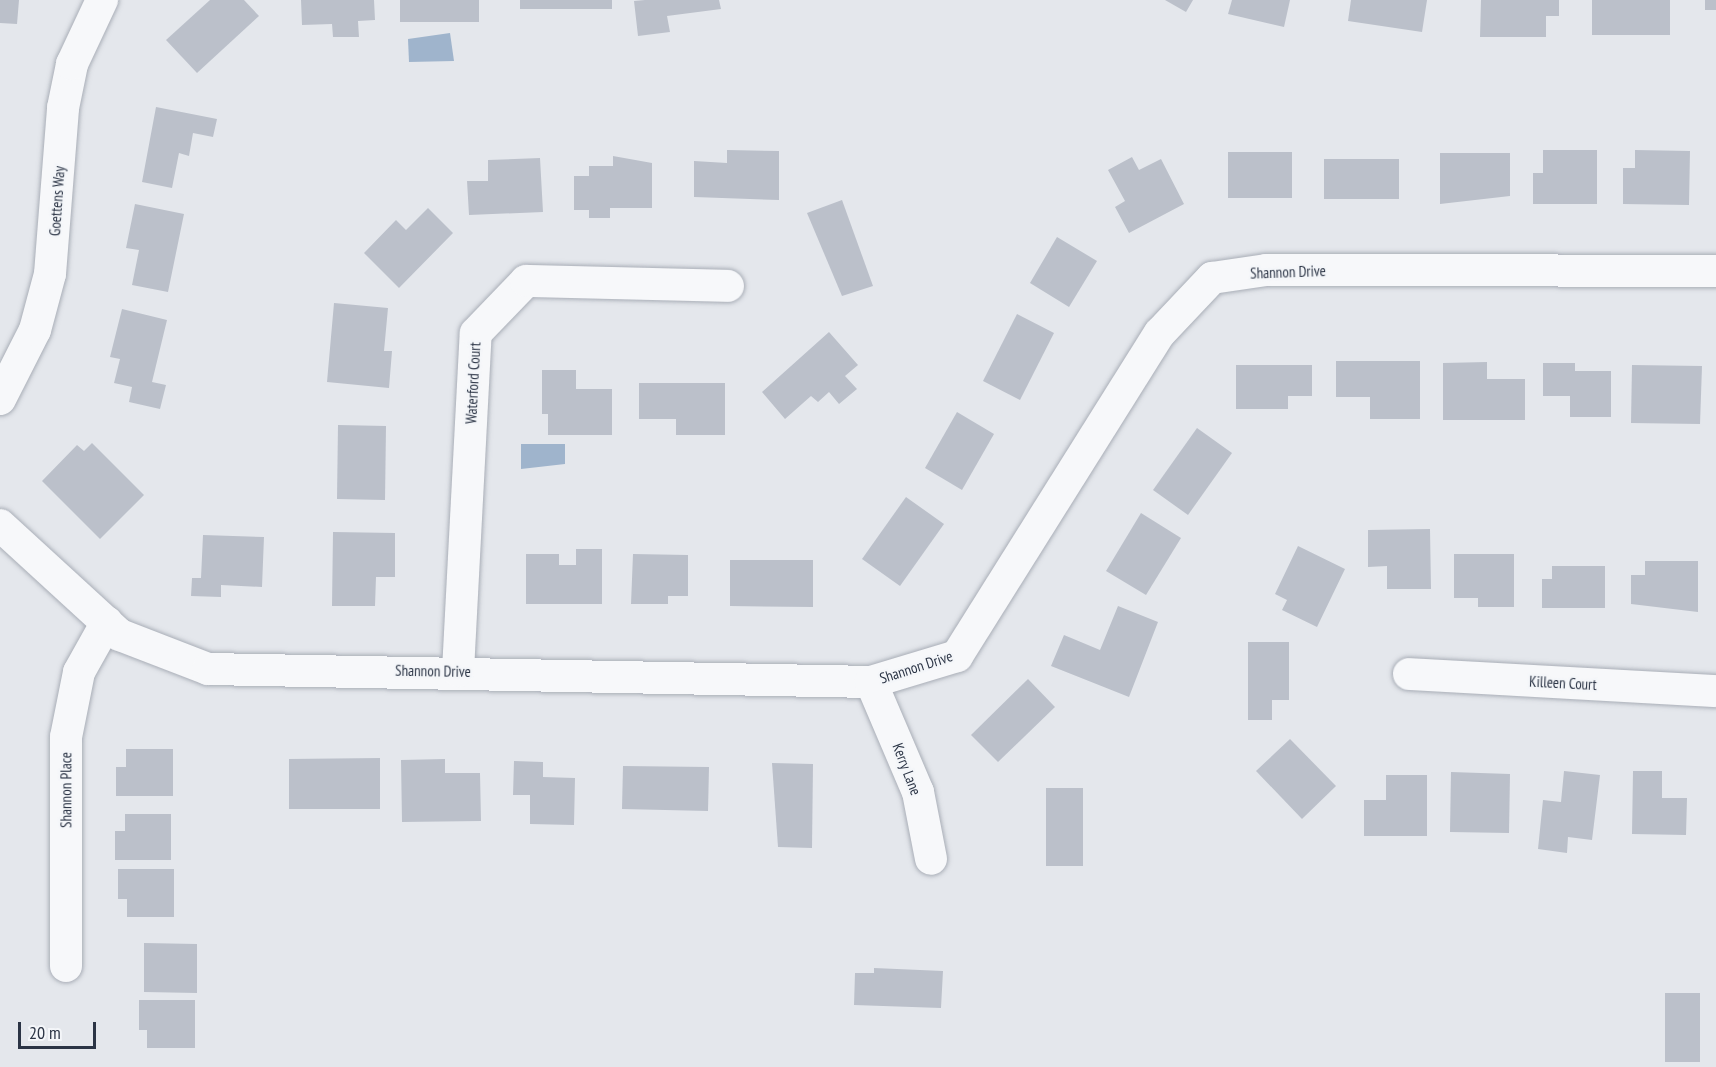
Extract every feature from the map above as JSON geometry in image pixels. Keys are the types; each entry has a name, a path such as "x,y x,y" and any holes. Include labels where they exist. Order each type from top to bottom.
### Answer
{"street":[{"name":"Goettens Way","path":"0,399 35,330 50,274 63,108 72,64 102,0"},
{"name":"Shannon Drive","path":"0,525 120,635 208,669 458,671 871,682 957,656 1160,333 1212,278 1266,270 1716,271"},
{"name":"Waterford Court","path":"458,671 476,333 526,281 728,286"},
{"name":"Shannon Place","path":"66,966 66,737 79,672 107,622"},
{"name":"Killeen Court","path":"1409,674 1716,691"},
{"name":"Kerry Lane","path":"871,682 918,792 931,859"}],"water":[{"path":"450,33 454,61 409,62 408,39"},
{"path":"521,444 565,444 565,464 521,469"}],"building":[{"path":"0,0 19,0 17,24 0,23"},
{"path":"210,0 244,0 259,16 197,73 166,40"},
{"path":"301,0 374,0 375,20 358,21 359,37 333,37 332,24 302,25"},
{"path":"400,0 479,0 479,22 400,22"},
{"path":"520,0 612,0 612,9 520,9"},
{"path":"719,0 721,9 667,16 670,32 638,36 634,1"},
{"path":"1165,0 1193,0 1186,12"},
{"path":"1232,0 1290,0 1284,27 1228,14"},
{"path":"1351,0 1427,0 1422,32 1348,21"},
{"path":"1481,0 1559,0 1559,16 1546,16 1546,37 1480,37"},
{"path":"1592,0 1670,0 1670,35 1592,35"},
{"path":"1705,0 1716,0 1716,10 1705,10"},
{"path":"156,107 217,119 213,137 193,133 189,156 179,153 172,188 142,182"},
{"path":"727,150 779,151 779,200 694,197 694,161 727,163"},
{"path":"1543,150 1597,150 1597,204 1533,204 1533,173 1543,173"},
{"path":"1635,150 1690,151 1689,205 1623,204 1623,168 1635,168"},
{"path":"1228,152 1292,152 1292,198 1228,198"},
{"path":"1440,153 1510,153 1510,196 1440,204"},
{"path":"613,156 652,163 652,208 610,208 610,218 589,218 589,210 574,210 574,176 589,176 589,166 613,166"},
{"path":"1132,157 1139,170 1161,159 1184,204 1129,233 1115,207 1125,201 1108,170"},
{"path":"540,158 543,212 469,215 467,181 488,181 488,160"},
{"path":"1324,159 1399,159 1399,199 1324,199"},
{"path":"842,200 873,286 842,296 807,213"},
{"path":"135,204 184,214 168,292 132,285 139,250 126,248"},
{"path":"428,208 453,233 399,288 364,253 396,220 406,230"},
{"path":"1057,237 1097,261 1069,307 1030,283"},
{"path":"334,303 388,308 384,351 392,351 389,388 327,382"},
{"path":"122,309 167,320 152,382 166,385 160,409 129,402 132,387 114,383 120,359 110,357"},
{"path":"1017,314 1054,333 1020,400 983,381"},
{"path":"829,332 858,365 845,376 857,389 839,404 829,392 818,402 811,396 785,419 762,392"},
{"path":"1336,361 1420,361 1420,419 1370,419 1370,397 1336,397"},
{"path":"1487,362 1487,379 1525,379 1525,420 1443,420 1443,363"},
{"path":"1543,363 1575,363 1575,371 1611,371 1611,417 1570,417 1570,396 1543,396"},
{"path":"1236,365 1312,365 1312,396 1288,396 1288,409 1236,409"},
{"path":"1632,365 1702,366 1700,424 1631,423"},
{"path":"542,370 576,370 576,389 612,389 612,435 548,435 548,414 542,414"},
{"path":"639,383 725,383 725,435 676,435 676,419 639,419"},
{"path":"957,412 994,434 962,490 925,468"},
{"path":"338,425 386,426 385,500 337,499"},
{"path":"1197,428 1232,453 1188,515 1153,490"},
{"path":"92,443 144,495 100,539 42,481 77,445 84,451"},
{"path":"906,497 944,524 900,586 862,559"},
{"path":"1141,513 1181,538 1146,595 1106,571"},
{"path":"1430,529 1431,589 1387,589 1387,566 1368,567 1368,530"},
{"path":"333,532 395,533 395,577 376,577 375,606 332,606"},
{"path":"203,535 264,537 262,587 221,585 221,597 191,596 192,578 201,578"},
{"path":"1298,546 1345,569 1317,627 1282,610 1287,600 1275,594"},
{"path":"576,549 602,549 602,604 526,604 526,554 559,554 559,565 576,565"},
{"path":"633,554 688,555 688,596 668,596 668,604 631,604"},
{"path":"1454,554 1514,554 1514,607 1478,607 1478,598 1454,598"},
{"path":"730,560 813,560 813,607 730,606"},
{"path":"1645,561 1698,561 1698,612 1631,604 1631,575 1645,575"},
{"path":"1552,566 1605,566 1605,608 1542,608 1542,579 1552,579"},
{"path":"1118,606 1158,622 1129,697 1051,666 1064,635 1100,650"},
{"path":"1248,642 1289,642 1289,700 1272,700 1272,720 1248,720"},
{"path":"1028,679 1055,707 998,762 971,735"},
{"path":"1290,739 1336,786 1302,819 1256,771"},
{"path":"126,749 173,749 173,796 116,796 116,767 126,767"},
{"path":"380,758 380,809 289,809 289,759"},
{"path":"445,759 445,773 480,773 481,821 402,822 401,760"},
{"path":"514,761 543,762 543,777 575,778 574,825 530,824 530,795 513,795"},
{"path":"772,763 813,764 812,848 778,847"},
{"path":"623,766 709,767 708,811 622,809"},
{"path":"1564,771 1600,775 1592,840 1568,837 1567,853 1538,849 1543,800 1561,802"},
{"path":"1633,771 1662,771 1662,798 1687,798 1686,835 1632,834"},
{"path":"1451,772 1510,774 1509,833 1450,832"},
{"path":"1386,775 1427,775 1427,836 1364,836 1364,800 1386,800"},
{"path":"1046,788 1083,788 1083,866 1046,866"},
{"path":"125,814 171,814 171,860 115,860 115,831 125,831"},
{"path":"118,869 174,869 174,917 127,917 127,899 118,899"},
{"path":"144,943 197,944 197,993 144,992"},
{"path":"874,968 943,971 941,1008 854,1005 855,973 874,973"},
{"path":"1665,993 1700,993 1700,1062 1665,1062"},
{"path":"139,1000 195,1000 195,1048 147,1048 147,1030 139,1030"}]}
